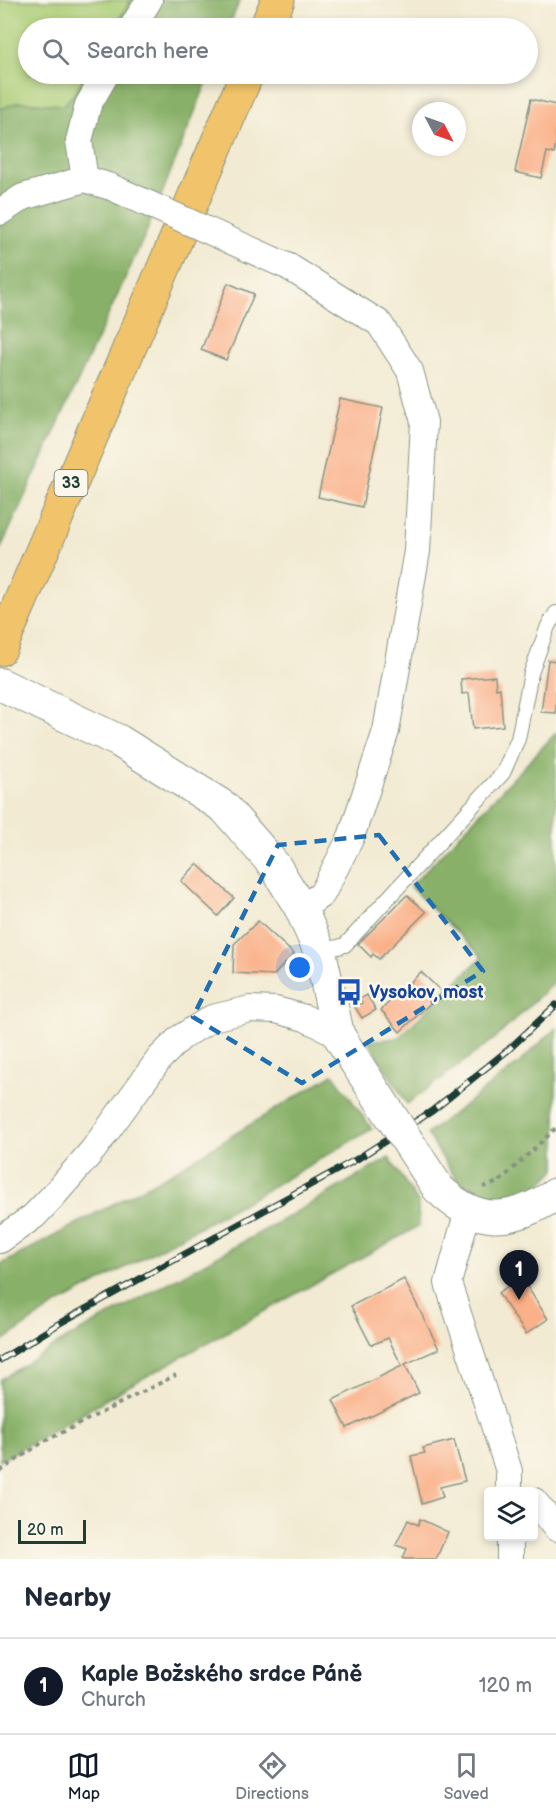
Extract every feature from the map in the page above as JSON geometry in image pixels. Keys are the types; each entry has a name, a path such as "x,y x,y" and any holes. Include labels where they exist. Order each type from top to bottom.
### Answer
{"main road":[{"path":"270,18 278,0"},
{"name":"33","path":"0,649 243,84"}],"street":[{"path":"138,18 149,0"},
{"path":"85,179 79,141 88,105 100,84"},
{"path":"0,212 23,197 85,179 111,187 289,267 379,323 410,371 424,423 417,550 386,731 351,837 322,894 301,909"},
{"path":"0,684 118,741 224,807 275,866 301,909 320,952 344,1043 451,1198 480,1215 495,1218 513,1216 530,1210 556,1194"},
{"path":"0,1240 34,1216 53,1196 93,1150 160,1058 180,1038 212,1018 250,1009 276,1010 305,1018 344,1043"},
{"path":"451,1198 448,1283 509,1481"},
{"path":"538,1506 556,1528"},
{"path":"510,1541 510,1559"}],"lane":[{"path":"320,952 345,945 503,773 518,739 531,673 548,626 556,613"}],"path":[{"path":"451,1198 499,1182 556,1128"},
{"path":"0,1471 43,1442 176,1375"}],"highlighted area":[{"path":"379,835 483,971 302,1083 193,1017 278,845"}],"green space":[{"path":"0,0 131,0 120,18 18,18 18,84 80,84 64,105 19,102 0,109"},
{"path":"131,0 240,0 232,18 120,18"},
{"path":"80,84 206,84 146,233 0,550 0,109 19,102 64,105"},
{"path":"556,733 556,980 497,1037 407,1104 368,1041 398,1038 482,957 410,887"},
{"path":"556,1028 556,1169 529,1195 489,1196 456,1179 427,1134 519,1063"},
{"path":"333,1074 372,1129 256,1196 51,1308 0,1343 0,1265 171,1173"},
{"path":"389,1158 418,1202 419,1226 129,1386 0,1461 0,1380 68,1338 272,1226"}],"building":[{"path":"531,99 556,105 554,154 547,152 541,178 515,172"},
{"path":"228,283 254,294 226,360 201,350"},
{"path":"340,399 383,408 362,507 318,497"},
{"path":"548,660 556,661 556,713 541,712"},
{"path":"495,676 496,689 500,688 503,726 473,729 469,693 462,694 461,679"},
{"path":"197,864 234,898 218,916 181,881"},
{"path":"407,895 426,912 379,959 373,954 371,957 358,944"},
{"path":"258,921 294,954 274,975 233,973 234,944"},
{"path":"421,972 442,992 400,1032 381,1010"},
{"path":"367,995 376,1010 362,1018 355,1007 362,1003 360,999"},
{"path":"521,1277 548,1319 526,1334 498,1293"},
{"path":"404,1279 439,1349 405,1364 419,1393 347,1428 333,1400 402,1366 388,1338 371,1345 351,1306"},
{"path":"454,1440 465,1481 440,1487 443,1497 422,1504 411,1456 425,1453 423,1448"},
{"path":"420,1519 448,1532 436,1559 404,1559 407,1549 396,1545 408,1520 418,1525"}],"railway":[{"path":"0,1360 60,1323 357,1159 432,1111 508,1050 556,1005"}],"place":[{"name":"Vysokov, most","path":"349,992"},
{"name":"Kaple Božského srdce Páně","path":"519,1300"}]}
